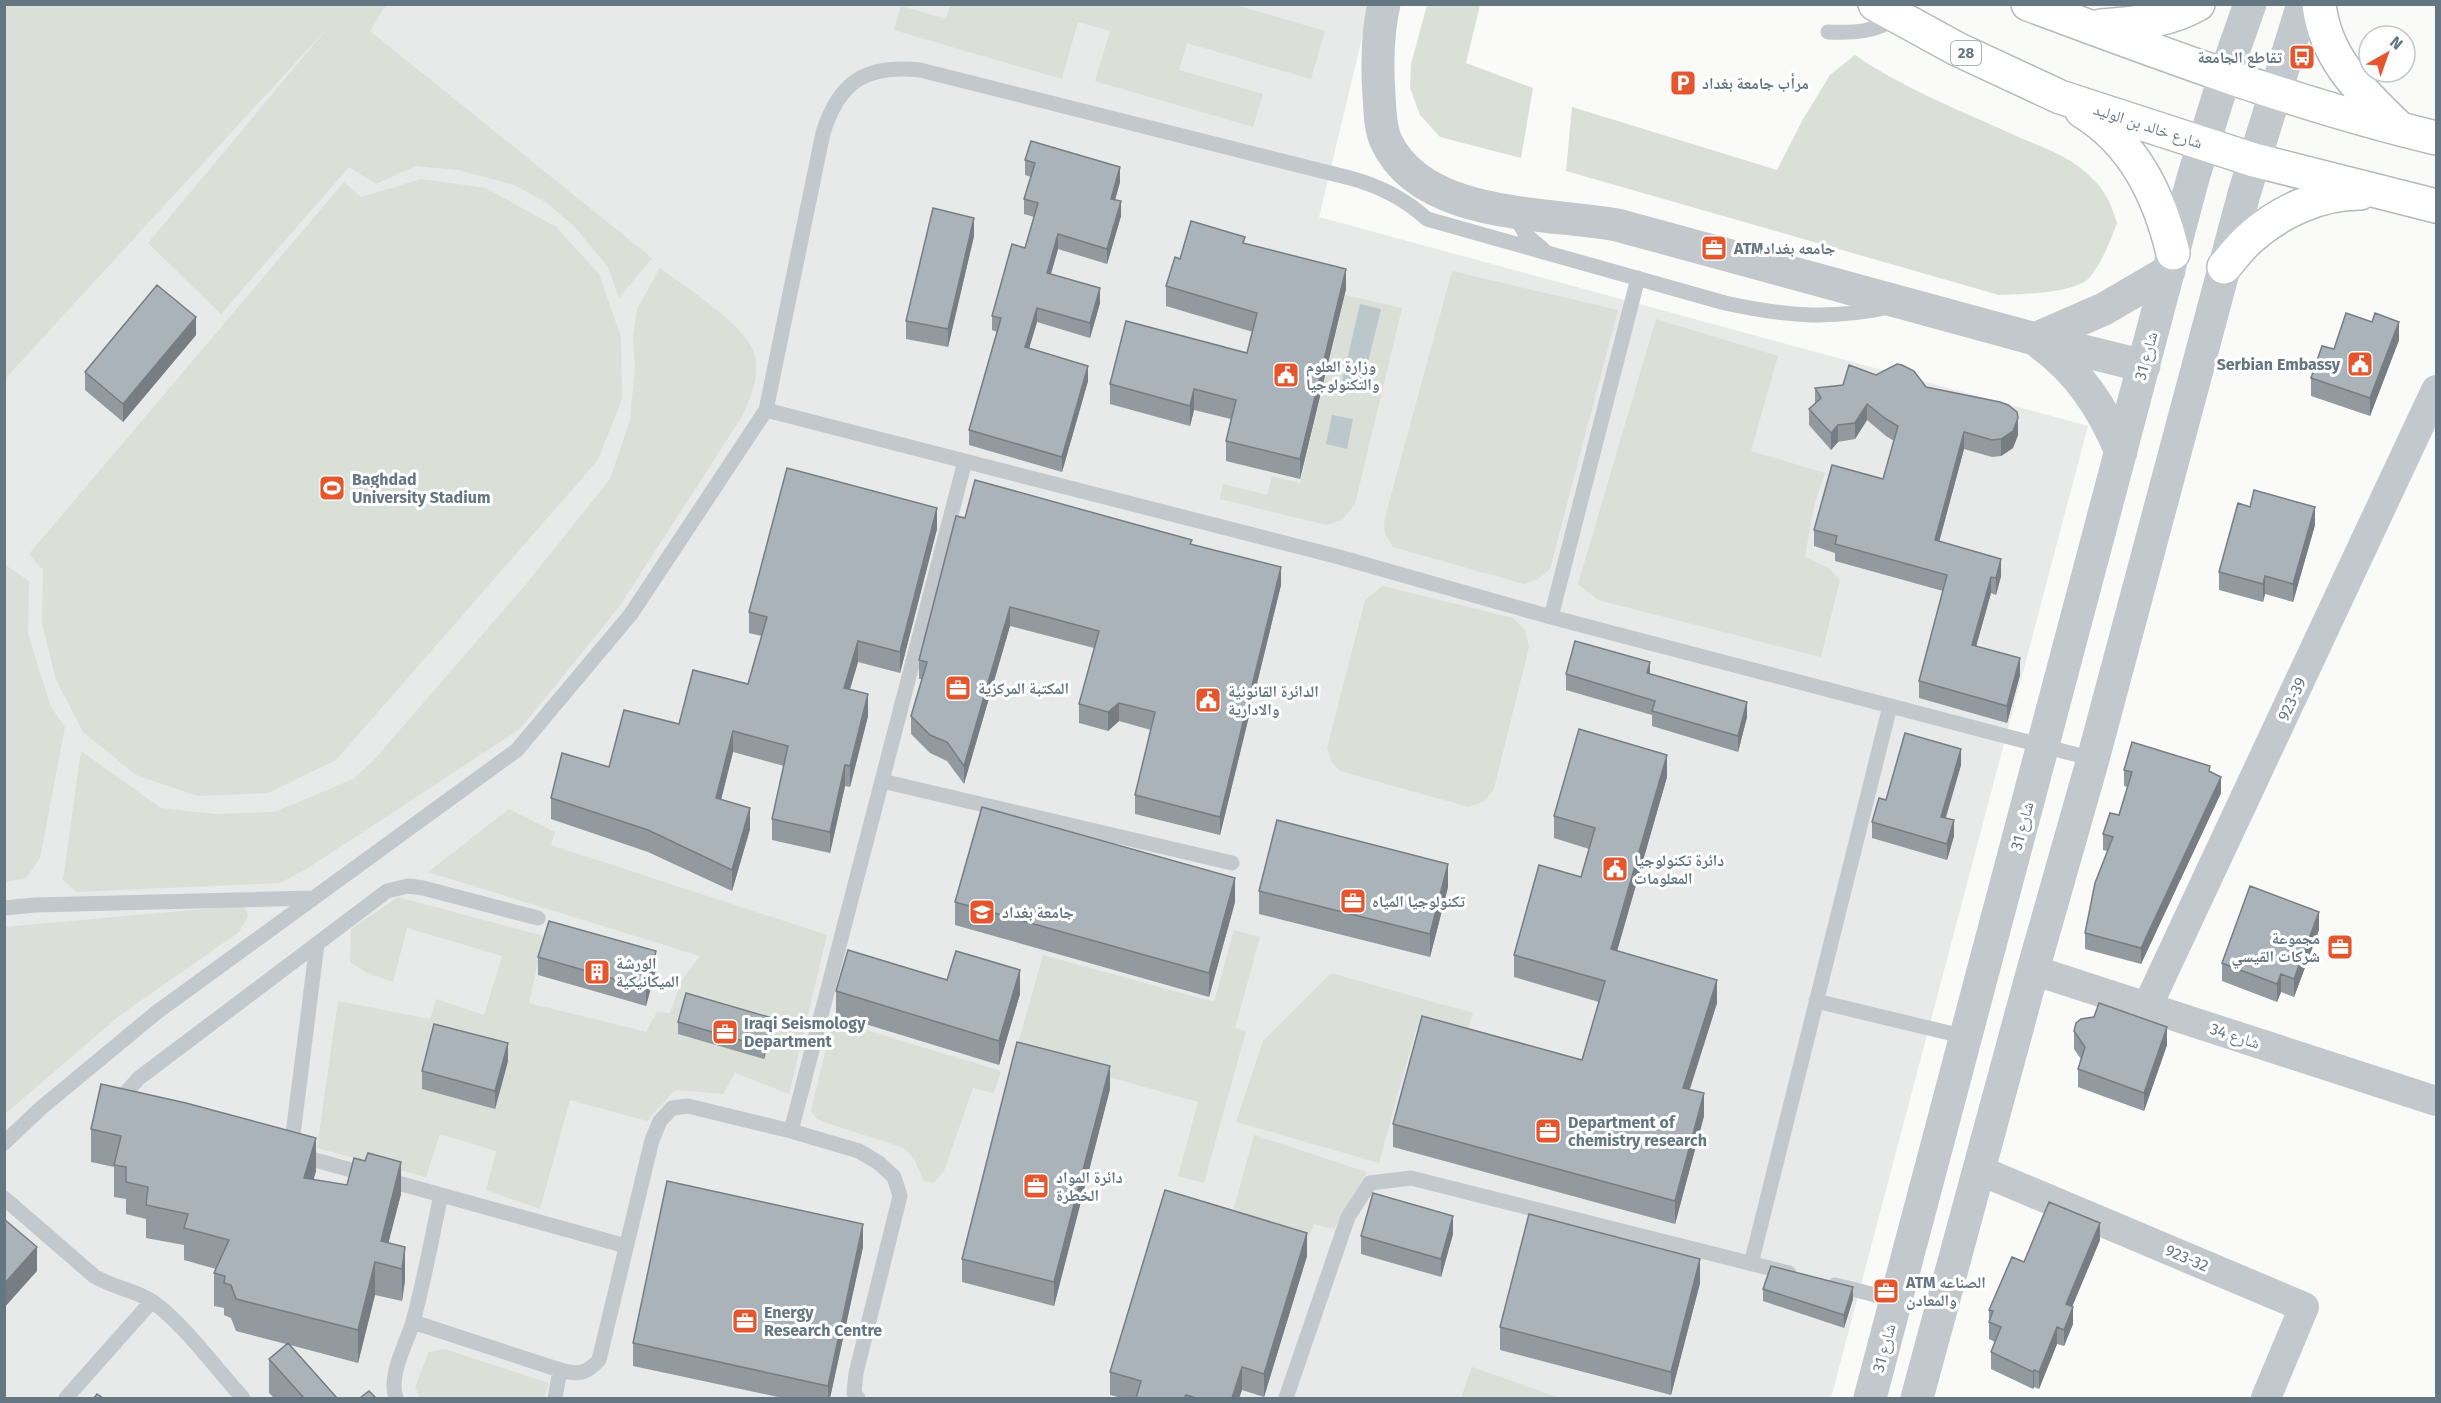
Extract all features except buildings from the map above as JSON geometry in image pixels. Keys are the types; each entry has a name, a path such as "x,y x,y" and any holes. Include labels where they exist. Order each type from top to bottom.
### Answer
{"main road":[{"path":"2028,4 2225,75 2436,138"},
{"path":"2089,27 2152,22 2184,12 2198,4"},
{"path":"2319,4 2321,21 2329,45 2349,76 2400,129"},
{"name":"شارع خالد بن الوليد","path":"1887,11 1958,49 2060,97 2254,160 2436,206"},
{"path":"2060,97 2094,118 2123,146 2146,178 2163,214 2171,262"},
{"path":"2224,267 2248,239 2277,217 2310,201 2345,193 2382,193"}],"street":[{"path":"1384,4 1378,45 1380,110 1385,140 1401,166 1429,188 1487,207 1524,214 1617,225 2035,339 2144,366"},
{"name":"شارع 31","path":"1870,1398 2203,144 2250,4"},
{"path":"1917,1398 2033,970 2093,759 2224,267 2254,160 2303,4"},
{"path":"2237,40 2236,51 2240,61 2248,69 2258,73 2270,72 2280,67 2286,58"},
{"path":"2035,339 2104,309 2171,262"},
{"path":"2035,339 2054,353 2087,388 2106,419 2121,452"},
{"name":"923-39","path":"2147,1007 2436,390"},
{"name":"شارع 34","path":"2033,970 2436,1101"},
{"name":"923-32","path":"1979,1170 2304,1307 2266,1398"}],"lane":[{"path":"1828,32 1857,33 1872,30 1887,11"},
{"path":"4,1143 41,1108 157,1012 517,750 630,614 766,410 823,133 830,108 847,87 869,74 894,68 920,70 1350,178 1392,192 1412,205"},
{"path":"1401,166 1398,188 1403,198 1427,219 1638,278 1769,313 1814,316 1848,314 1905,303"},
{"path":"1524,214 1526,235 1547,251 1558,256"},
{"path":"1551,617 1638,278"},
{"path":"766,410 1339,557 1551,617 2093,759"},
{"path":"792,1131 965,461"},
{"path":"1750,1264 1890,706"},
{"path":"882,781 1232,862"},
{"path":"138,1112 126,1106 120,1099 126,1090 387,891 408,886 423,888 538,918"},
{"path":"4,908 34,905 312,898"},
{"path":"317,944 285,1152 626,1246"},
{"path":"1816,1001 1966,1037"},
{"path":"413,1322 560,1370 577,1374 589,1371 599,1360 652,1140 660,1121 672,1108 688,1106 792,1131 859,1151 879,1162 894,1177 900,1196 856,1373 854,1393 858,1398"},
{"path":"1286,1398 1348,1217 1370,1183 1411,1178 1896,1300"},
{"path":"396,1398 393,1390 395,1376 413,1322 441,1195"},
{"path":"4,1198 94,1276 109,1285 139,1294 169,1315 243,1398"},
{"path":"66,1398 152,1301"},
{"path":"555,1398 560,1370"}],"shaded area":[{"path":"4,5 386,5 370,31 652,258 619,298 608,267 575,227 547,203 514,185 459,170 416,166 376,184 349,167 221,314 148,243 330,25 5,379"},
{"name":"جامعة بغداد","path":"5,5 1370,5 1319,217 2088,426 1831,1398 5,1398"},
{"path":"950,5 1236,5 1325,31 1311,79 1187,43 1179,70 1263,94 1253,127 1095,81 1110,31 1078,22 1062,79 894,30 901,6 946,19"},
{"path":"1427,5 1480,5 1466,63 1533,88 1521,158 1440,137 1420,115 1410,88 1411,64"},
{"path":"1855,55 1913,89 2059,155 2076,164 2090,176 2105,194 2117,223 2102,258 2090,277 2083,283 2060,290 1999,295 1566,171 1572,107 1777,170 1802,121 1830,75"},
{"name":"Baghdad University Stadium","path":"421,179 486,188 556,227 599,274 621,337 622,399 598,460 336,760 268,793 198,796 136,775 83,732 56,680 42,623 43,570 29,554 344,182 361,197"},
{"path":"660,268 729,320 741,333 755,356 756,372 753,388 741,418 619,607 520,729 308,868 280,883 77,892 63,880 81,751 161,808 215,814 275,812 353,779 373,761 527,583 610,479 630,420 635,367 633,337 637,309"},
{"path":"1452,271 1618,310 1550,569 1538,579 1524,584 1393,547 1385,534 1384,521"},
{"path":"1345,295 1402,308 1355,504 1342,520 1327,525 1220,499 1223,484 1267,495 1272,476 1300,483"},
{"path":"1360,304 1381,309 1362,387 1342,382"},
{"path":"1656,319 1778,356 1751,451 1825,473 1814,506 1805,557 1829,568 1840,580 1821,657 1598,600 1578,584"},
{"path":"1332,415 1353,419 1347,449 1326,444"},
{"path":"4,564 29,581 28,634 51,707 65,727 40,858 26,878 5,882"},
{"path":"1382,586 1513,618 1525,630 1529,647 1494,789 1485,801 1469,807 1340,771 1331,761 1327,748 1365,600"},
{"path":"509,809 555,832 551,845 827,935 789,1094 735,1073 723,1094 675,1090 647,1121 570,1100 540,1209 486,1190 496,1151 440,1134 426,1177 317,1148 338,1001 430,1019 436,999 484,1015 502,956 407,928 393,982 367,973 350,962 351,929 398,897 544,936 529,1003 646,1032 657,1012 670,1013 681,981 700,956 428,872"},
{"path":"236,906 245,908 248,916 239,932 119,1016 5,1114 5,927"},
{"path":"1234,930 1260,937 1235,1028 1246,1031 1204,1183 1178,1176 1198,1102 1016,1051 1043,955 1214,1002"},
{"path":"1331,973 1473,1013 1465,1040 1416,1029 1379,1163 1236,1122 1263,1041"},
{"path":"833,1020 1001,1071 994,1093 973,1088 944,1171 934,1183 924,1181 914,1159 904,1148 824,1122 816,1118 811,1111"},
{"path":"1254,1135 1367,1172 1334,1229 1314,1224 1304,1248 1229,1226"},
{"path":"444,1349 549,1383 544,1398 420,1398 415,1387 429,1352"},
{"path":"1472,1367 1560,1398 1461,1398"}],"place":[{"name":"تقاطع الجامعة","path":"2302,57"},
{"name":"مرأب جامعة بغداد","path":"1683,83"},
{"name":"ATMجامعه بغداد","path":"1714,248"},
{"name":"Serbian Embassy","path":"2360,364"},
{"name":"وزارة العلوم والتكنولوجيا","path":"1286,375"},
{"name":"Baghdad University Stadium","path":"332,488"},
{"name":"المكتبة المركزية","path":"958,688"},
{"name":"الدائرة القانونية والادارية","path":"1208,700"},
{"name":"دائرة تكنولوجيا المعلومات","path":"1615,869"},
{"name":"تكنولوجيا المياه","path":"1353,901"},
{"name":"جامعة بغداد","path":"982,912"},
{"name":"مجموعة شركات القيسي","path":"2340,947"},
{"name":"الورشة الميكانيكية","path":"597,972"},
{"name":"Iraqi Seismology Department","path":"725,1032"},
{"name":"Department of chemistry research","path":"1548,1131"},
{"name":"دائرة المواد الخطرة","path":"1036,1186"},
{"name":"ATM الصناعه والمعادن","path":"1886,1291"},
{"name":"Energy Research Centre","path":"745,1321"}]}
